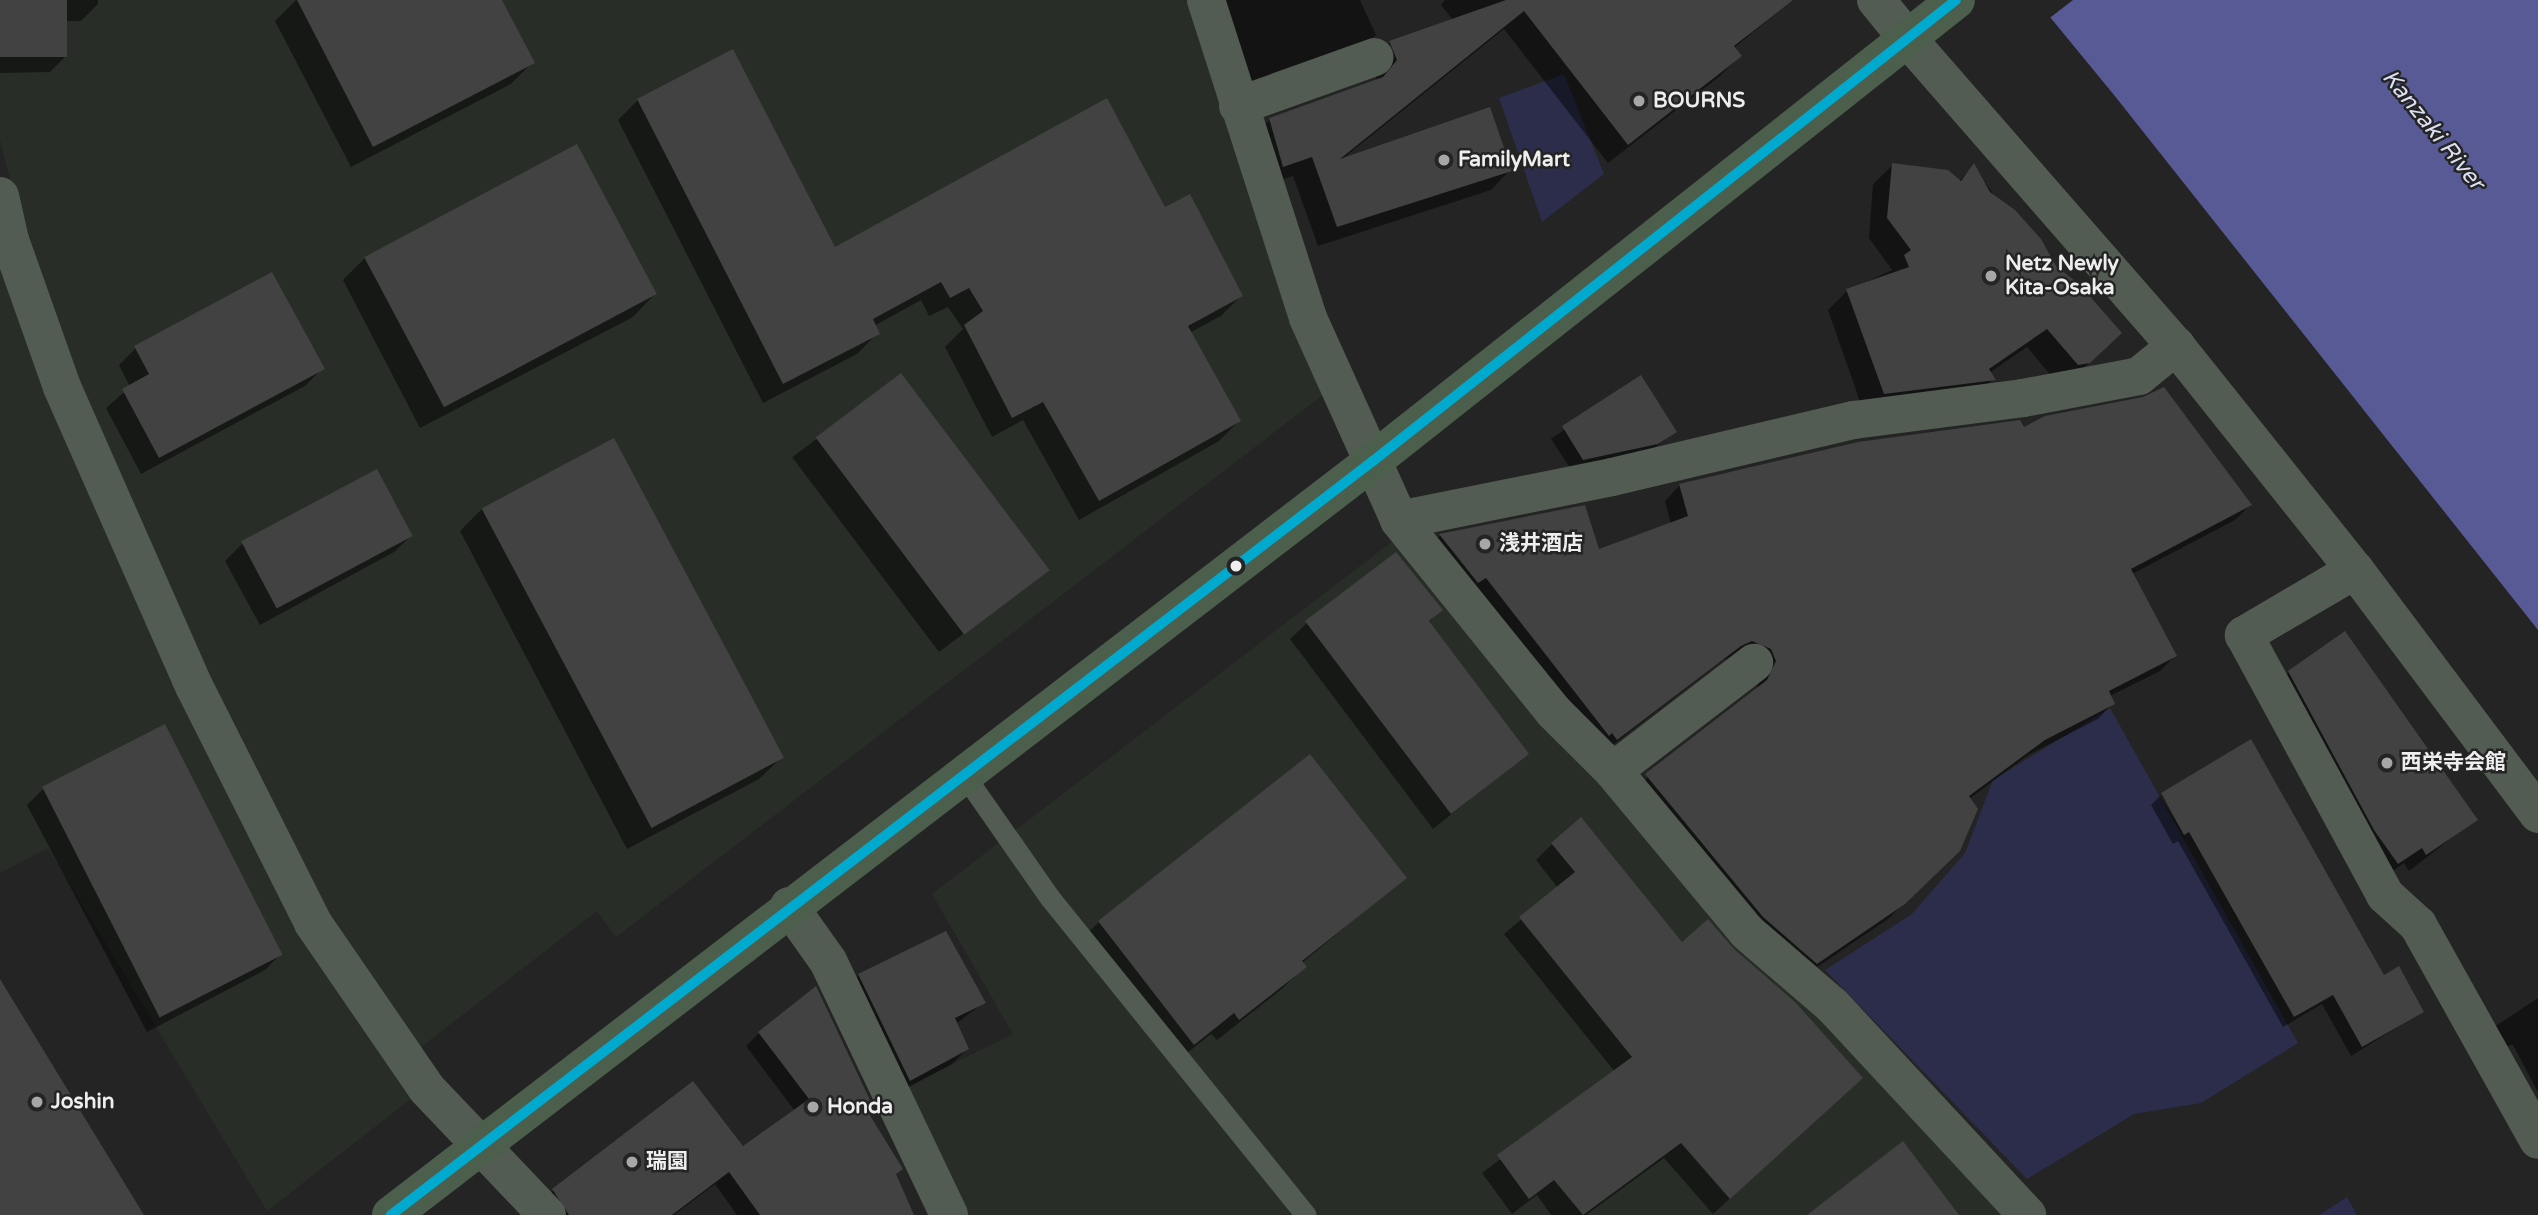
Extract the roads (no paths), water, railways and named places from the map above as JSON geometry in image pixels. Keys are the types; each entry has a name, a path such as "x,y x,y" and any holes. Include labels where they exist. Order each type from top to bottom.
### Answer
{"highway":[{"path":"391,1215 962,772 1373,461 1956,0"}],"street":[{"path":"1206,0 1308,318 1399,520 1554,712 1613,771 1747,932 1832,1004 2026,1215"},
{"path":"1876,0 1913,33 2176,346 2355,570 2538,814"},
{"path":"1238,106 1375,57"},
{"path":"0,196 10,240 62,387 194,685 313,923 427,1088 547,1215"},
{"path":"1399,520 1612,477 1854,419 2023,398 2139,376 2176,346"},
{"path":"2355,570 2244,635 2385,895 2418,925 2538,1140"},
{"path":"1613,771 1754,663"},
{"path":"789,906 828,961 949,1215"}],"lane":[{"path":"962,772 1050,898 1306,1215"}],"water":[{"name":"Kanzaki River","path":"2036,0 2538,0 2538,630 2114,95"}],"place":[{"name":"BOURNS","path":"1639,101"},
{"name":"FamilyMart","path":"1444,160"},
{"name":"Netz Newly Kita-Osaka","path":"1991,276"},
{"name":"浅井酒店","path":"1485,544"},
{"name":"西栄寺会館","path":"2387,763"},
{"name":"Joshin","path":"37,1102"},
{"name":"Honda","path":"813,1107"},
{"name":"瑞園","path":"632,1162"}]}
